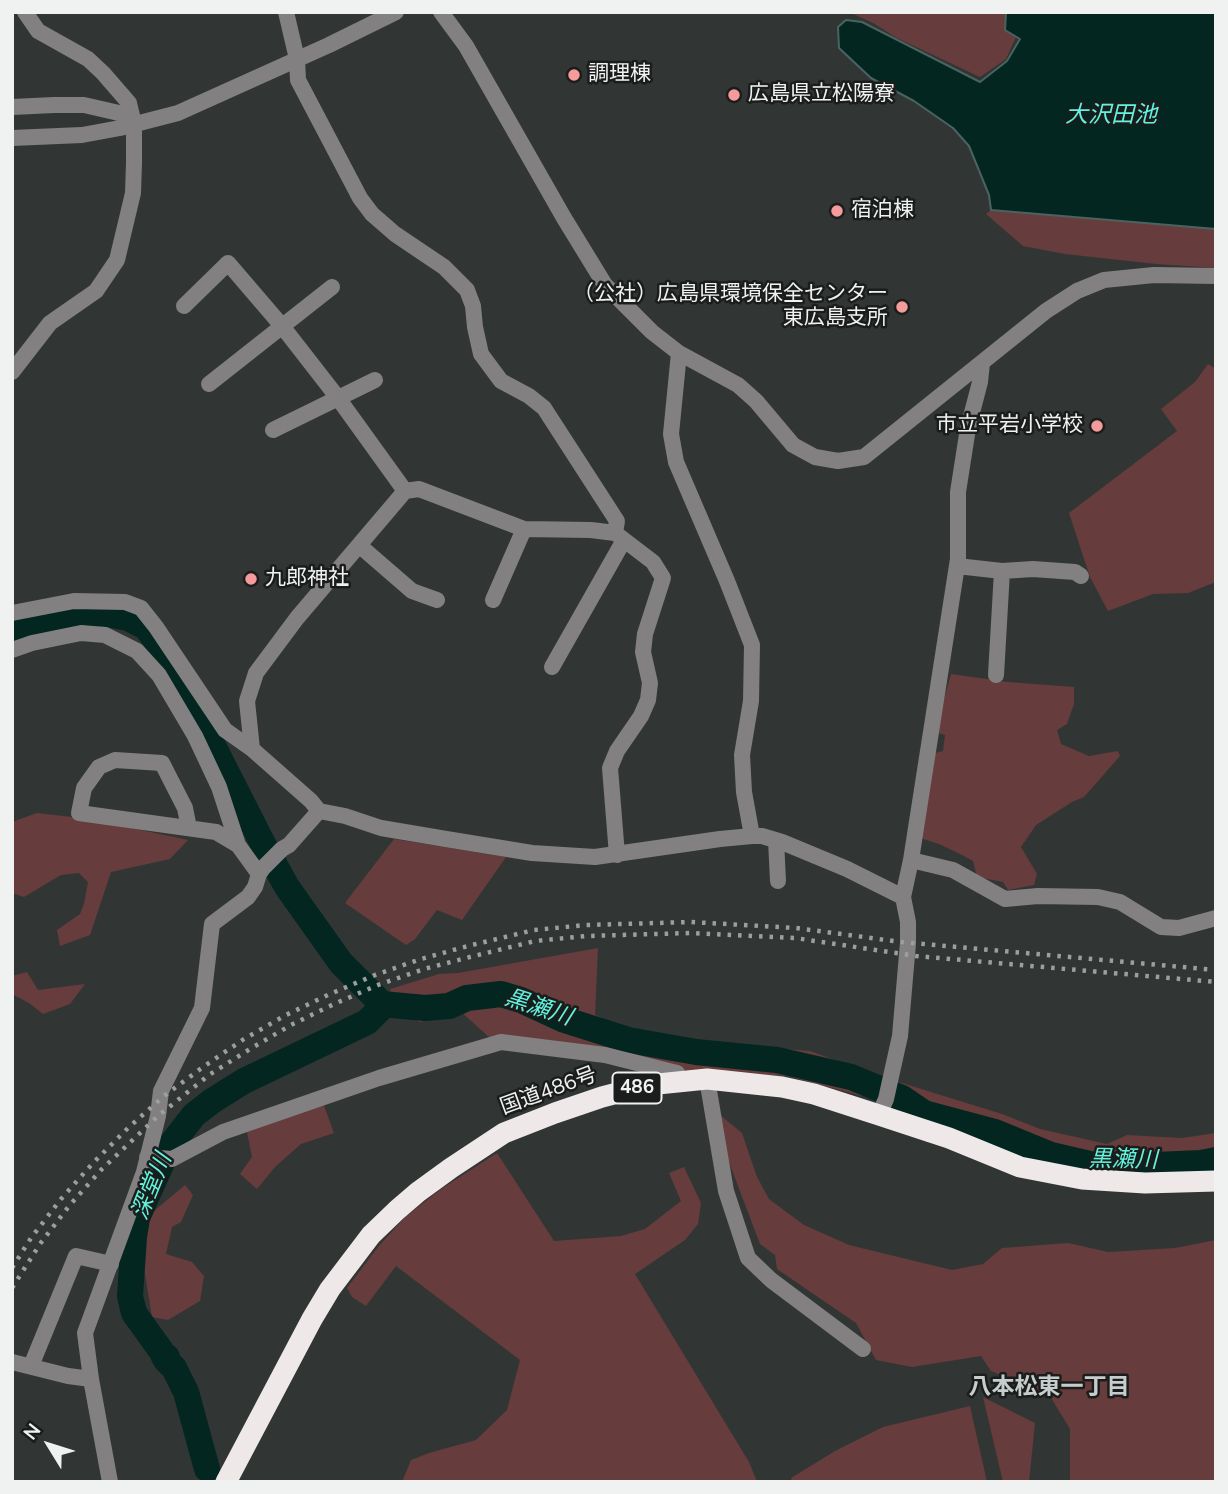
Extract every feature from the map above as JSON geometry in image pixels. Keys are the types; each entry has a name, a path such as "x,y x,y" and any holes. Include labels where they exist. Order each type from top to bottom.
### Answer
{"highway":[{"name":"国道486号","path":"226,1482 312,1319 330,1289 371,1235 397,1210 451,1168 504,1133 602,1097 648,1086 707,1079 782,1087 882,1107 949,1139 1020,1167 1082,1179 1145,1183 1216,1181"}],"street":[{"path":"12,372 50,323 96,290 117,260 133,193 133,120 129,103 103,72 88,59 38,31 25,12"},
{"path":"286,12 298,59 298,80 360,198 372,214 395,234 444,267 467,290 481,354 501,381 529,396 544,408 617,521 620,536 552,667"},
{"path":"12,138 82,135 133,120 178,113 396,12"},
{"path":"441,12 466,46 605,285 652,332 679,353 738,385 793,445 815,457 838,461 864,457 1046,311 1077,291 1104,280 1154,275 1216,276"},
{"path":"12,107 84,105 133,120"},
{"path":"184,306 228,263 338,398 405,491"},
{"path":"209,384 332,287"},
{"path":"679,353 671,434 676,462 752,645 751,701 742,755 744,792 752,836"},
{"path":"882,1107 900,1036 908,943 908,922 903,897 957,566 958,492 982,363"},
{"path":"273,430 375,380"},
{"path":"252,749 247,701 256,673 297,618 405,491 419,489 524,529 592,530 620,536 653,562 663,578 645,634 643,652 650,683 648,700 641,716 617,751 610,768 617,855"},
{"path":"493,600 524,529"},
{"path":"360,546 412,591 437,600"},
{"path":"957,566 1002,571 1033,569 1075,572 1081,576"},
{"path":"996,674 1002,571"},
{"path":"12,613 74,601 125,602 141,608 225,730 252,749 319,811 381,828 520,851 595,857 762,836 847,869 903,897"},
{"path":"12,650 81,633 105,635 137,651 159,675 195,736 219,787 238,845"},
{"path":"189,828 185,808 162,763 115,760 99,767 84,788 79,813 216,832 238,845 261,871"},
{"path":"159,1158 158,1116 161,1091 202,1008 212,924 248,897 261,871 319,811"},
{"path":"776,840 778,881"},
{"path":"911,860 953,870 1005,899 1038,896 1098,897 1120,902 1161,927 1179,928 1216,918"},
{"path":"110,1482 85,1333 144,1172 159,1158 223,1132 379,1078 501,1042 605,1055 677,1073 680,1081"},
{"path":"707,1079 726,1191 748,1258 771,1280 863,1349"},
{"path":"31,1366 75,1256 111,1264"},
{"path":"12,1362 91,1379"}],"shaded area":[{"path":"849,12 1006,12 1005,30 1016,37 1006,59 980,77"},
{"path":"991,210 1216,229 1216,268 1065,254 1023,246 986,214"},
{"path":"1208,364 1216,369 1216,582 1188,593 1153,594 1108,611 1090,577 1069,513 1177,431 1161,409 1195,382"},
{"path":"951,674 1074,687 1074,704 1067,724 1057,730 1061,744 1089,756 1118,751 1120,756 1084,797 1036,825 1021,847 1037,874 1034,885 1008,890 1003,882 977,877 973,861 939,844 914,836 927,755 943,751 945,735 935,732"},
{"path":"37,813 89,819 188,840 170,859 111,872 90,935 60,946 57,930 80,914 88,882 79,873 61,875 24,897 12,893 12,822"},
{"path":"394,839 506,857 462,920 437,910 415,939 406,945 345,903"},
{"path":"598,948 595,1015 641,1034 706,1043 810,1051 1040,1129 1107,1144 1127,1135 1182,1138 1216,1133 1216,1164 1158,1169 1090,1168 1007,1148 896,1105 787,1076 675,1070 490,1038 459,1010 420,1022 393,1007 390,989 439,974"},
{"path":"27,972 38,990 85,984 70,1004 43,1014 12,994 12,976"},
{"path":"323,1103 334,1133 301,1144 275,1167 257,1189 240,1174 252,1157 247,1132"},
{"path":"720,1115 742,1133 757,1177 769,1199 804,1225 849,1245 952,1270 983,1264 1002,1248 1068,1243 1108,1252 1175,1248 1216,1240 1216,1482 1070,1482 1070,1429 1050,1396 991,1371 981,1356 912,1367 876,1360 856,1323 777,1269 775,1255 760,1244 721,1141"},
{"path":"497,1153 554,1241 621,1236 645,1229 681,1201 669,1173 684,1167 701,1203 698,1224 685,1240 635,1274 749,1462 757,1482 402,1482 411,1460 476,1440 507,1410 520,1360 396,1266 366,1306 352,1297 347,1288 404,1218 441,1189"},
{"path":"185,1185 193,1195 181,1222 172,1227 166,1254 192,1262 204,1276 200,1301 168,1320 152,1317 139,1238 148,1216"},
{"path":"983,1397 1035,1423 1029,1482 1003,1482"},
{"path":"970,1406 987,1482 792,1482 791,1478 835,1451 883,1427"}],"water":[{"name":"大沢田池","path":"1006,12 1216,12 1216,229 991,210 989,195 969,146 953,128 914,101 871,78 839,48 838,27 846,20 862,22 980,82 1007,61 1020,39 1005,30"}],"waterway":[{"name":"黒瀬川","path":"12,630 44,621 102,613 128,618 146,627 176,673 287,887 341,963 382,1004 425,1008 449,1006 467,998 501,994 562,1019 628,1040 696,1052 777,1060 851,1077 902,1098 924,1113 995,1132 1051,1155 1094,1165 1154,1165 1216,1160"},
{"name":"深堂川","path":"207,1469 186,1392 174,1368 166,1360 167,1357 164,1357 134,1313 130,1296 137,1218 169,1147 194,1115 244,1081 367,1022 382,1004"}],"railway":[{"path":"12,1268 61,1199 93,1163 164,1096 203,1067 244,1039 330,994 375,975 468,946 534,930 586,925 691,922 796,928 901,942 1216,970"},
{"path":"12,1288 40,1244 101,1170 158,1116 209,1075 291,1025 334,1004 424,969 470,957 535,941 587,936 691,933 795,938 916,956 1216,982"}],"place":[{"name":"調理棟","path":"574,75"},
{"name":"広島県立松陽寮","path":"734,95"},
{"name":"宿泊棟","path":"837,211"},
{"name":"（公社）広島県環境保全センター 東広島支所","path":"902,307"},
{"name":"市立平岩小学校","path":"1097,426"},
{"name":"九郎神社","path":"251,579"}],"district":[{"name":"八本松東一丁目","path":"1049,1388"}]}
